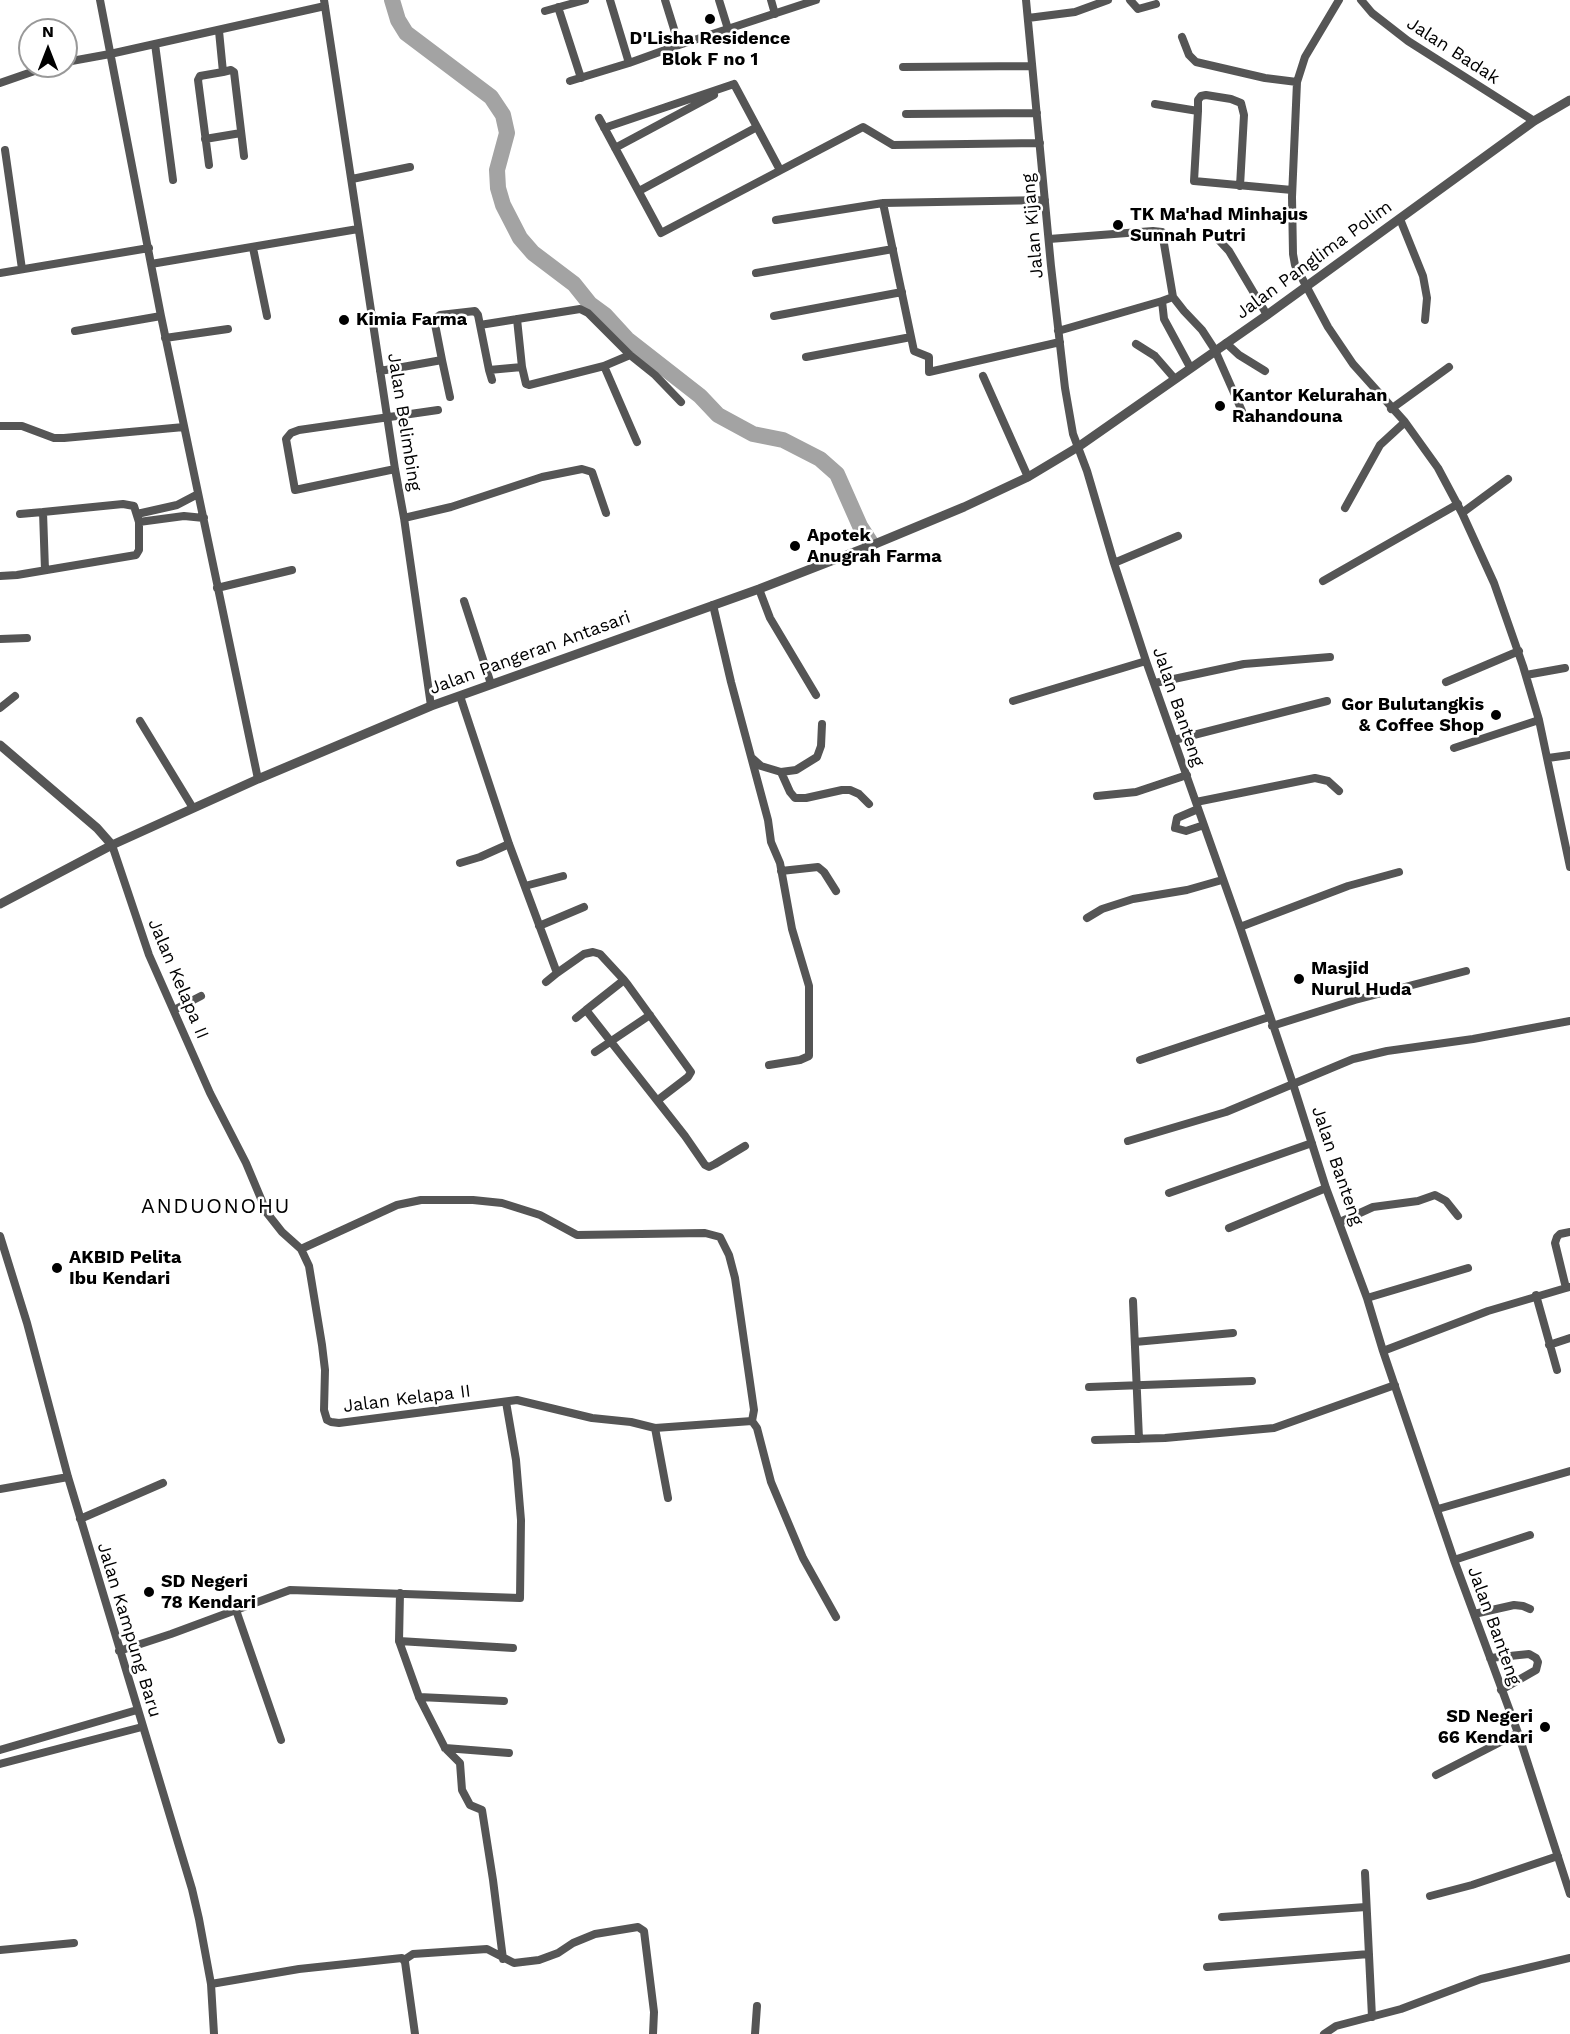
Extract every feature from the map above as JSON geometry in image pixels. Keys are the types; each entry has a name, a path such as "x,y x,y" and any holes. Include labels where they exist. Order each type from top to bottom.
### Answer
{"street":[{"path":"100,0 165,338 258,779"},
{"path":"545,11 585,0"},
{"path":"610,0 629,63"},
{"path":"665,0 679,45"},
{"path":"719,0 728,28"},
{"path":"771,0 775,14"},
{"path":"570,81 816,0"},
{"name":"Jalan Kijang","path":"1026,0 1058,331 1070,425 1078,447"},
{"path":"1028,18 1075,12 1108,0"},
{"path":"1130,0 1135,7 1141,9 1156,3"},
{"path":"1339,0 1305,57 1297,82 1292,190 1295,265 1328,327 1353,364 1405,422 1438,468 1458,504 1494,583 1519,651 1548,758 1570,867"},
{"name":"Jalan Badak","path":"1361,0 1372,13 1408,42 1534,121"},
{"path":"78,60 219,31 325,3"},
{"name":"Jalan Belimbing","path":"325,3 431,706"},
{"path":"558,7 581,78"},
{"path":"219,31 223,72"},
{"path":"1182,37 1189,55 1196,62 1265,78 1297,82"},
{"path":"155,44 173,180"},
{"path":"903,68 1032,66"},
{"path":"209,165 198,78 200,76 231,70 234,72 244,156"},
{"path":"0,83 18,77"},
{"path":"734,84 780,170"},
{"path":"604,128 734,84"},
{"path":"615,148 734,84"},
{"path":"1240,186 1244,114 1241,103 1231,99 1201,96 1198,100 1194,181 1240,186 1292,190"},
{"name":"Jalan Panglima Polim","path":"1078,447 1267,315 1534,121 1570,100"},
{"path":"1155,104 1198,111"},
{"path":"906,114 1037,113"},
{"path":"599,118 662,233 863,128 893,145 1040,143"},
{"path":"639,191 758,128"},
{"path":"205,139 241,133"},
{"path":"6,150 22,269"},
{"path":"352,179 410,166"},
{"path":"776,220 883,203 1045,200"},
{"path":"883,203 914,351 929,357 928,372 1060,342"},
{"path":"1400,219 1423,276 1427,298 1425,320"},
{"path":"151,264 358,230"},
{"path":"1048,239 1160,231 1164,235 1173,297 1202,330 1215,350 1242,411"},
{"path":"1215,236 1234,258 1267,315"},
{"path":"0,273 149,248"},
{"path":"253,248 267,316"},
{"path":"756,273 893,249"},
{"path":"774,316 902,292"},
{"path":"1058,331 1173,297"},
{"path":"1162,301 1164,319 1190,367"},
{"path":"480,325 573,309 583,310 630,355 655,375 681,402"},
{"path":"450,397 434,319 436,316 475,310 492,380"},
{"path":"75,331 161,316"},
{"path":"517,319 522,367 525,382 529,385 604,366 630,355"},
{"path":"165,338 228,329"},
{"path":"806,357 911,337"},
{"path":"1227,343 1239,355 1265,371"},
{"path":"1136,344 1155,356 1175,379"},
{"path":"380,371 442,360"},
{"path":"604,366 637,442"},
{"path":"489,370 522,367"},
{"path":"1391,409 1449,367"},
{"path":"983,376 1028,477"},
{"path":"395,469 297,490 294,488 286,442 289,435 299,430 438,410"},
{"path":"1345,508 1380,445 1405,422"},
{"path":"0,426 22,426 54,438 184,427"},
{"name":"Jalan Pangeran Antasari","path":"0,904 112,845 258,779 431,706 759,589 875,544 964,507 1028,477 1078,447"},
{"name":"Jalan Banteng","path":"1078,447 1088,471 1114,563 1146,661 1240,927 1326,1188 1367,1298 1454,1560 1518,1733 1558,1856 1567,1871 1570,1894"},
{"path":"404,518 452,507 542,477 582,469 592,472 606,513"},
{"path":"1462,513 1508,479"},
{"path":"138,518 177,505 198,494"},
{"path":"0,576 126,558 136,555 139,550 138,518 134,506 123,504 20,514"},
{"path":"1323,581 1458,504"},
{"path":"43,512 45,570"},
{"path":"138,518 184,516 204,518"},
{"path":"1114,563 1178,536"},
{"path":"217,588 292,570"},
{"path":"759,589 770,618 816,695"},
{"path":"464,601 491,684"},
{"path":"713,605 768,820 771,842 780,863 792,929 809,986 809,1054 807,1058 769,1065"},
{"path":"0,639 27,638"},
{"path":"1446,682 1519,651"},
{"path":"1155,683 1245,664 1330,657"},
{"path":"1013,701 1146,661"},
{"path":"1526,675 1565,668"},
{"path":"0,708 15,696"},
{"path":"460,696 509,844 556,973"},
{"path":"1174,740 1327,701"},
{"path":"1454,748 1539,720"},
{"path":"140,721 193,808"},
{"path":"752,758 761,766 781,772 796,770 817,757 820,751 822,724"},
{"path":"0,746 97,828 112,845"},
{"path":"1548,758 1570,755"},
{"path":"781,772 795,798 850,790 859,794 869,804"},
{"path":"1097,796 1136,792 1187,775"},
{"path":"1204,825 1186,831 1175,828 1177,818 1197,806 1315,778 1329,781 1339,791"},
{"path":"460,863 509,844"},
{"name":"Jalan Kelapa II","path":"112,845 149,956 210,1093 267,1213 282,1232 301,1249 309,1266 316,1299 324,1370 324,1410 327,1420 339,1423 507,1401 524,1401 592,1418 631,1422 654,1428 752,1421"},
{"path":"781,872 818,867 836,891"},
{"path":"1240,927 1348,886 1399,872"},
{"path":"525,885 563,876"},
{"path":"1087,918 1102,909 1132,899 1186,890 1222,880"},
{"path":"539,926 584,907"},
{"path":"546,982 584,954 596,952 624,980 691,1072 688,1077 658,1100"},
{"path":"1272,1026 1354,1000 1466,971"},
{"path":"576,1018 624,980"},
{"path":"174,1010 201,996"},
{"path":"586,1010 658,1100 707,1167 745,1146"},
{"path":"595,1052 650,1015"},
{"path":"1140,1060 1269,1017"},
{"path":"1128,1141 1226,1112 1329,1068 1376,1054 1570,1021"},
{"path":"1169,1193 1312,1143"},
{"path":"1229,1228 1326,1188"},
{"path":"1340,1222 1372,1207 1418,1201 1435,1195 1446,1201 1458,1215"},
{"path":"301,1249 388,1209 429,1200 502,1203 540,1215 577,1235 716,1234 723,1240 735,1278 754,1410 752,1421 757,1428 771,1482 803,1558 836,1617"},
{"path":"1383,1351 1488,1311 1568,1287 1555,1243 1560,1234 1570,1232"},
{"name":"Jalan Kampung Baru","path":"0,1236 29,1332 68,1478 192,1889 211,1984 214,2034"},
{"path":"1367,1298 1468,1268"},
{"path":"1536,1296 1557,1370"},
{"path":"1133,1301 1139,1439"},
{"path":"1135,1342 1233,1333"},
{"path":"1549,1345 1570,1338"},
{"path":"1089,1388 1252,1381"},
{"path":"1095,1440 1139,1439 1274,1428 1395,1385"},
{"path":"119,1651 290,1590 520,1598 521,1520 516,1460 507,1401"},
{"path":"654,1428 668,1498"},
{"path":"1438,1509 1570,1471"},
{"path":"0,1490 68,1478"},
{"path":"80,1518 164,1483"},
{"path":"1454,1560 1530,1535"},
{"path":"400,1593 399,1641 419,1697 445,1748 460,1763 462,1791 470,1805 482,1810 503,1959"},
{"path":"1474,1614 1514,1605 1530,1609"},
{"path":"236,1610 281,1740"},
{"path":"399,1641 513,1648"},
{"path":"1490,1658 1529,1654 1533,1655 1538,1662 1536,1670 1501,1690"},
{"path":"419,1697 504,1701"},
{"path":"0,1750 137,1710"},
{"path":"0,1764 142,1727"},
{"path":"1436,1775 1518,1733"},
{"path":"445,1748 509,1752"},
{"path":"1430,1896 1494,1878 1558,1856"},
{"path":"1365,1873 1372,2017"},
{"path":"1222,1917 1366,1907"},
{"path":"211,1984 299,1969 395,1958 404,1960 412,1954 487,1949 514,1963 549,1958 573,1943 595,1934 634,1927 644,1931 654,2012 653,2034"},
{"path":"0,1950 74,1943"},
{"path":"1208,1967 1369,1954"},
{"path":"1324,2034 1336,2026 1401,2009 1481,1979 1570,1958"},
{"path":"404,1960 416,2034"},
{"path":"755,2034 756,2006"}],"waterway":[{"path":"392,0 398,20 406,33 491,97 503,115 507,133 497,170 498,188 503,205 520,238 533,253 574,284 590,304 605,315 627,339 700,396 718,415 753,434 783,440 820,459 837,474 860,526 871,543"}],"place":[{"name":"D'Lisha Residence Blok F no 1","path":"710,19"},
{"name":"TK Ma'had Minhajus Sunnah Putri","path":"1118,225"},
{"name":"Kimia Farma","path":"344,320"},
{"name":"Kantor Kelurahan Rahandouna","path":"1220,406"},
{"name":"Apotek Anugrah Farma","path":"795,546"},
{"name":"Gor Bulutangkis & Coffee Shop","path":"1496,715"},
{"name":"Masjid Nurul Huda","path":"1299,979"},
{"name":"AKBID Pelita Ibu Kendari","path":"57,1268"},
{"name":"SD Negeri 78 Kendari","path":"149,1592"},
{"name":"SD Negeri 66 Kendari","path":"1545,1727"}],"district":[{"name":"ANDUONOHU","path":"216,1207"}]}
